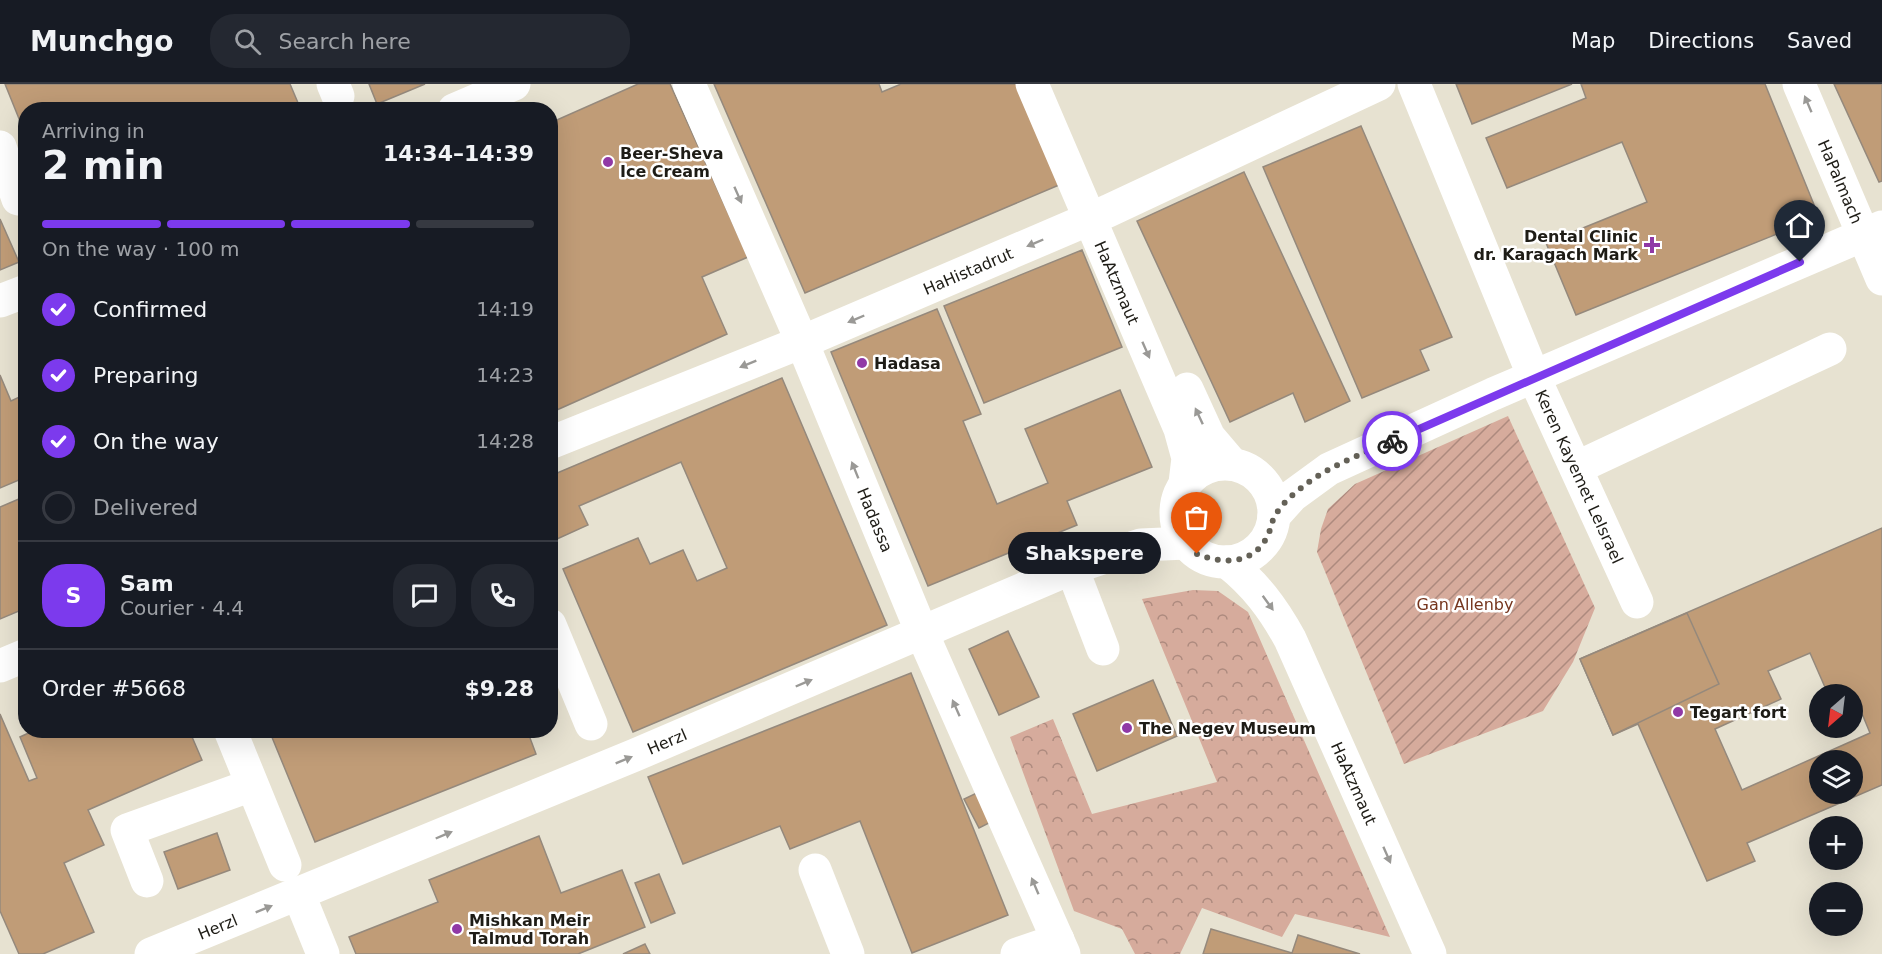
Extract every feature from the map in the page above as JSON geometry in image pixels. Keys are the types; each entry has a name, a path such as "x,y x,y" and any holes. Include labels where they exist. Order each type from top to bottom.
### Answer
{"street":[{"path":"472,102 514,84"},
{"name":"Hadassa","path":"689,84 802,342 922,633 1061,947"},
{"name":"HaAtzmaut","path":"1032,84 1209,437 1232,464"},
{"name":"HaAtzmaut","path":"1051,84 1180,429 1188,458 1185,483"},
{"name":"HaHistadrut","path":"558,440 802,342 1099,216 1379,84"},
{"name":"Keren Kayemet LeIsrael","path":"1414,84 1534,377 1637,602"},
{"name":"HaPalmach","path":"1799,84 1873,231 1882,279"},
{"path":"0,147 18,199"},
{"path":"1274,516 1273,501 1267,488 1246,468 1232,464 1206,467 1185,483 1176,507 1179,532 1197,554 1212,560 1227,562 1241,559 1264,542 1274,516 1292,496 1329,469 1534,377 1873,231"},
{"path":"0,301 18,294"},
{"path":"1576,468 1830,349"},
{"name":"Herzl","path":"151,954 299,895 1072,568 1141,545 1186,543"},
{"name":"HaAtzmaut","path":"1227,562 1256,586 1272,607 1290,639 1430,954"},
{"path":"1072,568 1103,649"},
{"path":"558,644 591,724"},
{"path":"0,666 18,658"},
{"path":"233,738 285,865"},
{"path":"147,880 127,830 252,785"},
{"path":"814,870 848,954"},
{"path":"299,895 323,954"},
{"path":"1017,954 1061,947"}],"green space":[{"name":"Gan Allenby","path":"1508,416 1595,608 1573,662 1543,711 1404,764 1317,552 1321,529 1328,509 1355,484"},
{"path":"1193,590 1218,591 1248,612 1390,937 1295,914 1282,937 1202,908 1180,954 1135,954 1122,929 1074,911 1010,737 1053,719 1092,814 1217,782 1142,599"}],"building":[{"path":"5,84 290,84 298,102 18,102 18,116"},
{"path":"369,84 425,84 382,102 376,102"},
{"path":"638,84 670,84 748,257 702,277 727,334 558,409 558,119"},
{"path":"714,84 879,84 882,92 901,84 1024,84 1066,182 805,293"},
{"path":"1456,84 1572,84 1472,124"},
{"path":"1581,84 1765,84 1819,217 1576,315 1546,243 1647,202 1622,142 1507,188 1486,138 1586,98"},
{"path":"1834,84 1882,84 1882,181 1879,182"},
{"path":"1361,126 1452,337 1420,350 1429,370 1362,398 1263,167"},
{"path":"1244,172 1350,401 1305,422 1293,393 1230,422 1137,221"},
{"path":"0,219 18,262 0,270"},
{"path":"1082,250 1122,347 984,403 944,306"},
{"path":"937,309 981,414 963,421 997,504 1048,483 1025,429 1120,390 1152,467 1067,501 1077,525 928,586 831,352"},
{"path":"0,375 11,401 18,398 18,480 0,488"},
{"path":"782,378 887,625 633,732 563,569 638,538 650,564 683,550 697,581 727,568 681,462 579,506 588,525 558,539 558,473"},
{"path":"18,499 18,611 0,619 0,507"},
{"name":"Tegart fort","path":"1882,528 1882,785 1863,793 1863,750 1832,750 1870,733 1863,716 1863,684 1824,684 1810,653 1768,671 1781,699 1715,729 1742,790 1809,760 1809,804 1838,804 1747,843 1755,861 1707,881 1638,724 1613,735 1580,659"},
{"path":"1687,613 1719,684 1613,735 1580,659"},
{"path":"1008,631 1039,697 999,715 969,649"},
{"path":"911,673 1008,915 912,953 860,821 790,849 780,826 683,864 648,777"},
{"path":"1153,680 1177,736 1097,771 1073,714"},
{"path":"0,714 29,781 37,778 20,738 192,738 202,760 88,810 104,845 64,863 94,932 43,954 19,954 0,911"},
{"path":"272,738 530,738 536,754 315,842"},
{"path":"981,791 995,820 979,828 964,799"},
{"path":"217,833 230,870 178,889 164,852"},
{"path":"539,836 561,893 622,870 645,927 578,954 356,954 349,937 438,902 429,880"},
{"path":"659,874 675,913 651,923 635,883"},
{"path":"1211,929 1292,953 1298,935 1360,954 1203,954"},
{"path":"645,944 650,954 623,954"}],"way so far":[{"path":"1197,554 1212,560 1227,562 1241,559 1254,552 1271,530 1274,516 1292,496 1329,469 1392,441"}],"place":[{"name":"Beer-Sheva Ice Cream","path":"608,162"},
{"name":"Dental Clinic dr. Karagach Mark","path":"1652,245"},
{"name":"Hadasa","path":"862,363"},
{"name":"Shakspere","path":"1197,554"},
{"name":"Tegart fort","path":"1678,712"},
{"name":"The Negev Museum","path":"1127,728"},
{"name":"Mishkan Meir Talmud Torah","path":"457,929"}],"route":[{"path":"1392,441 1493,394 1800,262"}]}
